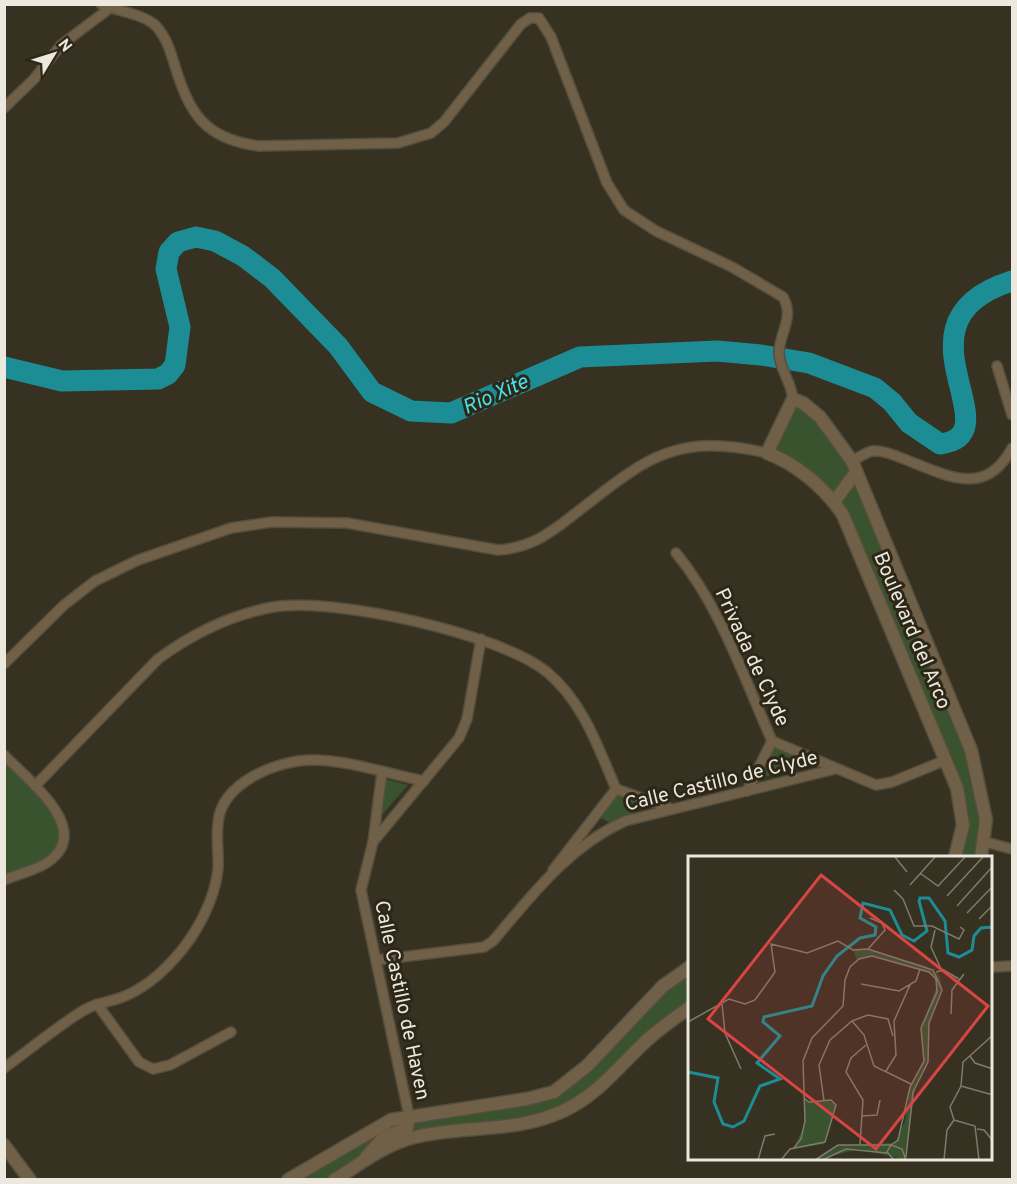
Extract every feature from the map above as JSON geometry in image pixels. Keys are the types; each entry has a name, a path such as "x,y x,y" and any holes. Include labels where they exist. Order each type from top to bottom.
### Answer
{"street":[{"path":"4,664 64,605 95,581 138,560 231,528 272,522 347,523 498,550 515,549 537,542 637,465 666,453 687,447 738,446 767,453 794,399 790,380 778,357 789,310 778,292 638,221 624,210 614,197 551,37 539,18 530,18 520,24 444,122 431,133 398,143 259,146 240,144 221,136 192,112 183,94 170,50 154,25 142,17 100,4"},
{"path":"4,108 34,79 61,45 110,8"},
{"path":"997,366 1012,416"},
{"name":"Boulevard del Arco","path":"794,399 803,403 819,417 854,466 971,750 984,800 986,820 985,842 981,856"},
{"path":"834,502 854,466 872,451 888,453 954,478 973,480 999,467 1012,448"},
{"name":"Boulevard del Arco","path":"767,453 785,460 834,502 854,538 946,760 961,807 963,825 955,856"},
{"name":"Privada de Clyde","path":"676,553 696,579 723,632 772,741 876,785 946,760"},
{"path":"35,786 158,659 201,631 237,617 285,606 324,605 406,620 481,639 525,657 547,672 565,689 582,714 616,789 672,809"},
{"name":"Calle Castillo de Haven","path":"409,1116 361,890 373,842 459,738 464,727 481,639"},
{"name":"Privada de Clyde","path":"747,791 772,741"},
{"path":"4,755 61,816 63,842 57,855 46,864 4,880"},
{"path":"4,1068 97,1004 122,997 149,983 175,958 202,919 210,897 218,872 218,824 221,809 236,788 280,766 305,760 424,781"},
{"name":"Calle Castillo de Clyde","path":"376,960 484,947 493,941 553,870 609,828 642,816 836,769"},
{"path":"373,842 382,772"},
{"path":"553,870 616,789"},
{"path":"985,842 1012,849"},
{"path":"993,967 1012,966"},
{"path":"288,1179 377,1127 409,1116 527,1100 554,1092 587,1066 663,986 688,968"},
{"path":"97,1004 139,1062 153,1069 170,1065 231,1032"},
{"path":"334,1179 388,1147 414,1137 525,1124 561,1112 583,1101 603,1085 651,1036 688,1008"},
{"path":"362,1162 375,1144 384,1137 407,1128 409,1116"},
{"path":"4,1145 30,1179"}],"green space":[{"path":"793,399 838,440 971,750 984,800 981,856 955,856 961,807 834,502 767,453"},
{"path":"774,747 810,763 756,780"},
{"path":"4,755 54,806 64,830 57,855 4,880"},
{"path":"385,779 408,785 380,817"},
{"path":"615,794 635,800 635,813 610,823 601,818 599,813"},
{"path":"688,969 688,1009 561,1112 414,1137 334,1179 288,1180 377,1127 554,1092"}],"waterway":[{"name":"Rio Xite","path":"4,367 62,381 158,379 168,374 175,365 180,327 166,269 169,252 178,242 196,237 215,241 243,256 272,278 338,346 372,392 411,411 451,413 580,357 717,351 809,363 875,388 892,402 909,423 940,444 960,436 966,420 953,348 958,322 975,299 1012,281"}]}
